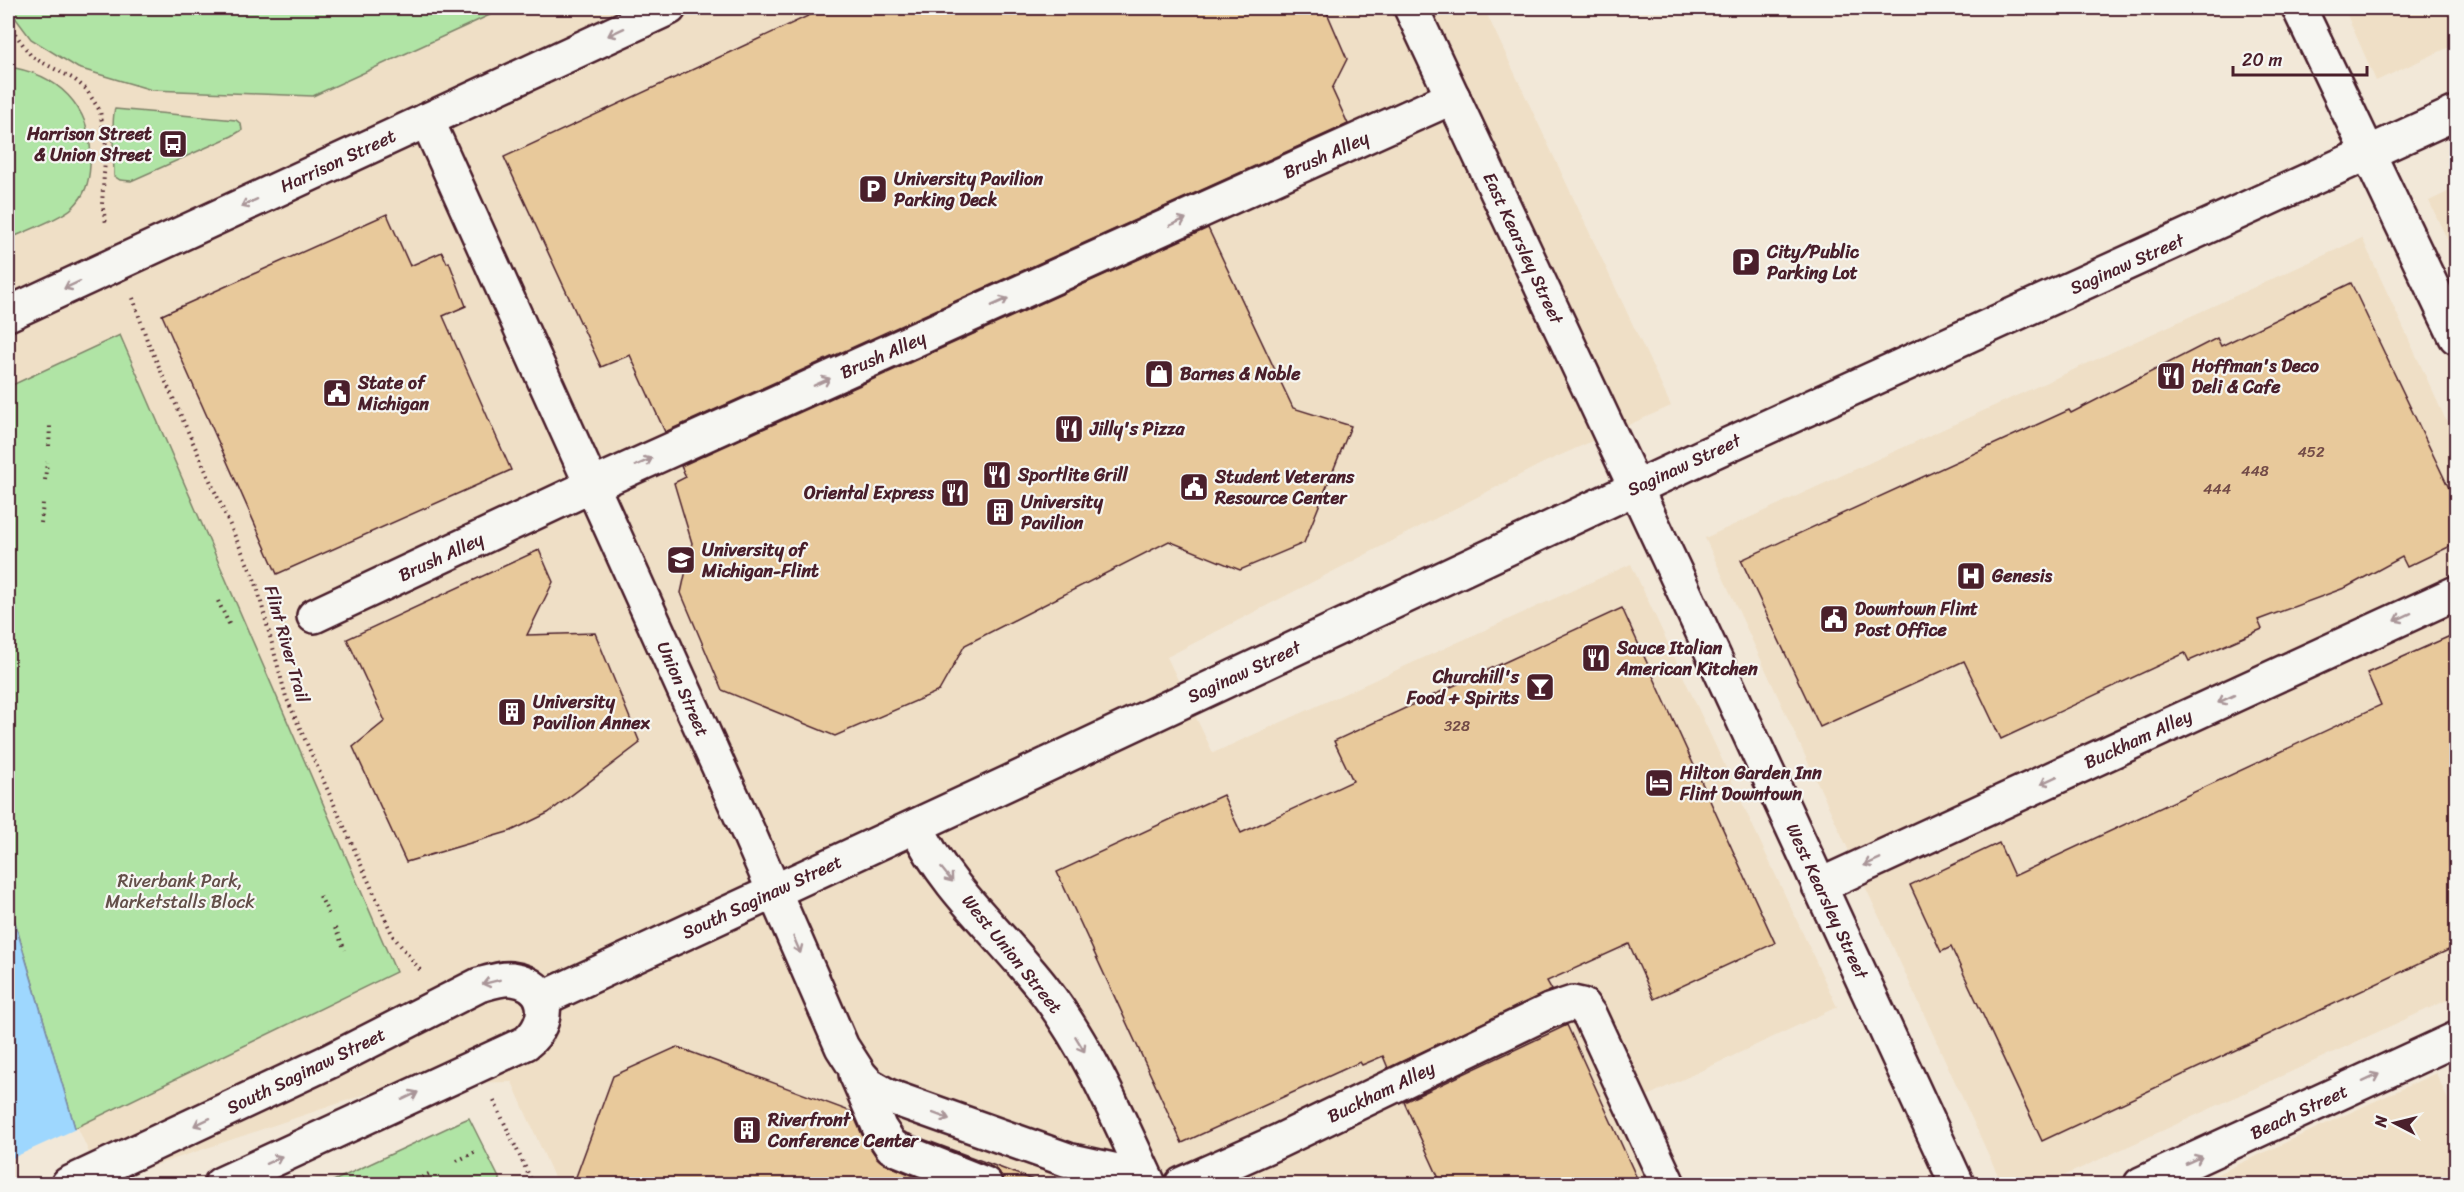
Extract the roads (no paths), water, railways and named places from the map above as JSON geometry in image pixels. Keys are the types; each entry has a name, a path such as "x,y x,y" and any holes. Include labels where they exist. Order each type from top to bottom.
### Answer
{"street":[{"name":"Harrison Street","path":"8,314 669,8"},
{"name":"East Kearsley Street","path":"1411,8 1636,488"},
{"path":"2299,8 2457,337"},
{"name":"Brush Alley","path":"314,616 591,486 1453,97"},
{"name":"Saginaw Street","path":"916,826 1636,488 2457,113"},
{"name":"Union Street","path":"427,120 880,1129 892,1147 985,1185"},
{"name":"West Kearsley Street","path":"1636,488 1956,1185"},
{"name":"Buckham Alley","path":"1819,886 2457,592"},
{"name":"South Saginaw Street","path":"68,1185 330,1061 479,985 505,979 515,980 532,988 542,999 916,826"},
{"name":"West Union Street","path":"916,826 945,873 1047,993 1097,1072 1146,1178"},
{"path":"221,1185 526,1043 536,1035 544,1018 542,999"},
{"name":"Buckham Alley","path":"1182,1185 1568,1004 1580,1004 1590,1016 1668,1185"},
{"name":"Beach Street","path":"2141,1185 2457,1039"},
{"path":"850,1062 869,1085 899,1101 1068,1160 1146,1178"}],"water":[{"path":"8,899 75,1128 100,1184 8,1184"}],"place":[{"name":"Harrison Street & Union Street","path":"173,144"},
{"name":"University Pavilion Parking Deck","path":"873,189"},
{"name":"City/Public Parking Lot","path":"1746,262"},
{"name":"Barnes & Noble","path":"1159,374"},
{"name":"Hoffman's Deco Deli & Cafe","path":"2171,376"},
{"name":"State of Michigan","path":"337,393"},
{"name":"Jilly's Pizza","path":"1069,429"},
{"name":"Sportlite Grill","path":"997,475"},
{"name":"Student Veterans Resource Center","path":"1194,487"},
{"name":"Oriental Express","path":"955,493"},
{"name":"University Pavilion","path":"1000,512"},
{"name":"University of Michigan-Flint","path":"681,560"},
{"name":"Genesis","path":"1971,576"},
{"name":"Downtown Flint Post Office","path":"1834,619"},
{"name":"Sauce Italian American Kitchen","path":"1596,658"},
{"name":"Churchill's Food + Spirits","path":"1540,687"},
{"name":"University Pavilion Annex","path":"512,712"},
{"name":"Hilton Garden Inn Flint Downtown","path":"1659,783"},
{"name":"Riverfront Conference Center","path":"747,1130"}],"park label":[{"name":"Riverbank Park, Marketstalls Block","path":"180,891"}]}
